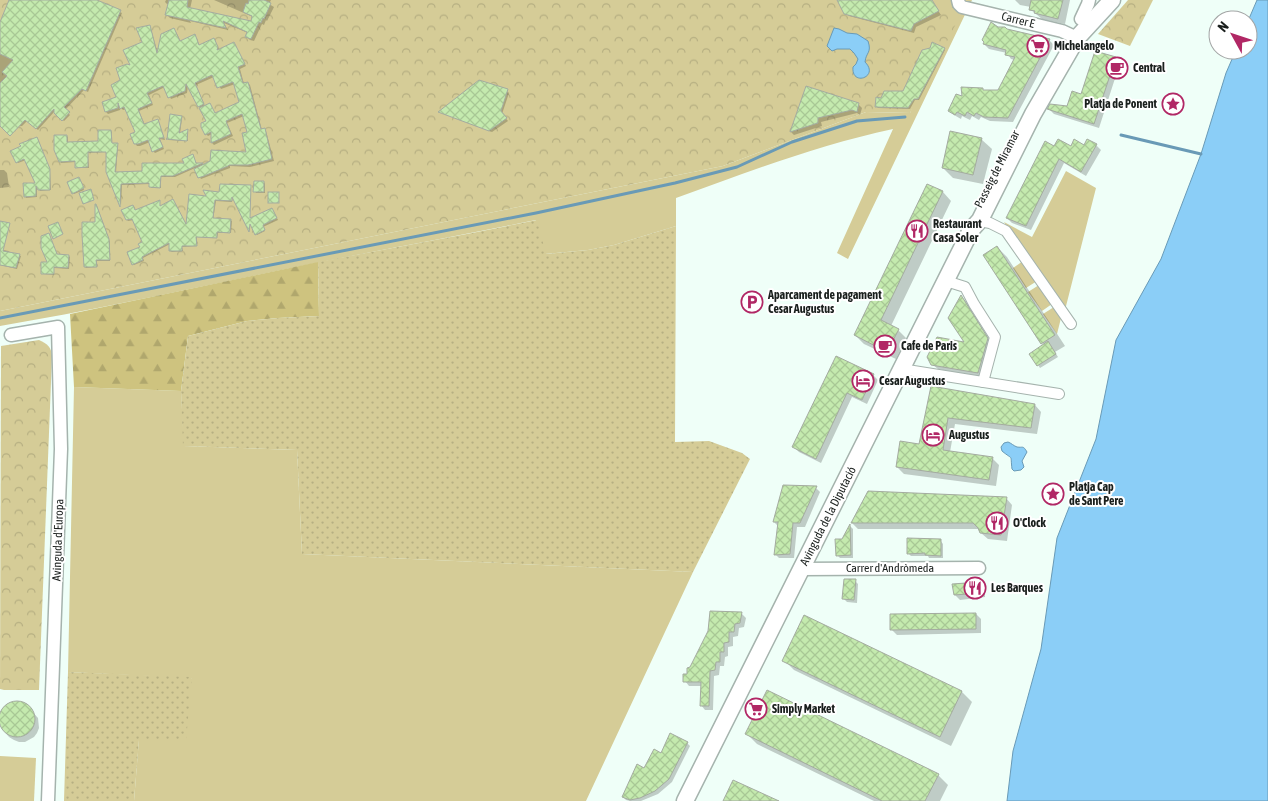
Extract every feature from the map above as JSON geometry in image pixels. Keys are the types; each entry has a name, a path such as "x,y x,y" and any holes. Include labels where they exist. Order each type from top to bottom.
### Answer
{"street":[{"name":"Passeig de Miramar","path":"978,226 1089,0"},
{"name":"Passeig de Miramar","path":"978,226 973,216 1034,95 1072,33 1096,0"},
{"name":"Passeig de Miramar","path":"1072,33 1104,0"},
{"name":"Passeig de Miramar","path":"1072,33 1112,0"},
{"name":"Carrer E","path":"958,2 962,7 1072,33"},
{"path":"978,226 990,223 1006,231 1071,324"},
{"name":"Avinguda de la Diputació","path":"685,801 946,280 978,226"},
{"path":"946,280 965,287 995,337 983,382"},
{"name":"Avinguda d'Europa","path":"11,335 58,328 61,449 48,801"},
{"path":"901,370 1058,394"},
{"name":"Carrer d'Andròmeda","path":"801,569 979,568"}],"green space":[{"path":"0,0 954,0 953,5 959,18 910,113 866,112 723,166 0,311"},
{"path":"954,0 972,0 848,259 837,253 893,129 810,151 676,198 676,226 614,245 588,250 545,254 536,220 79,312 0,326 0,311 723,166 866,112 910,113"},
{"path":"1128,0 1153,0 1130,46 1098,34"},
{"path":"1066,171 1096,188 1064,314 1004,222 1032,237"},
{"path":"537,220 546,254 588,250 614,245 676,226 675,442 709,441 742,453 750,459 693,572 302,554 297,450 183,446 181,391 188,336 247,321 319,316 318,262"},
{"path":"1023,261 1037,281 1026,288 1013,268"},
{"path":"318,262 319,316 247,321 188,336 181,391 74,387 70,314"},
{"path":"1039,285 1052,304 1042,311 1028,292"},
{"path":"1054,307 1061,318 1057,334 1043,314"},
{"path":"39,340 48,346 52,356 39,690 4,690 0,689 1,346"},
{"path":"74,387 181,391 184,446 297,450 302,554 693,572 586,801 134,801 139,739 192,678 68,672"},
{"path":"68,672 192,677 186,740 139,740 134,801 64,801"},
{"path":"0,756 36,758 34,801 0,801"}],"water":[{"path":"1257,0 1268,0 1268,801 1007,801 1013,751 1041,649 1057,538 1096,439 1116,340 1161,259 1201,154 1232,60 1258,60 1258,10 1253,10"},
{"path":"834,28 847,33 857,34 868,41 869,50 865,62 869,67 869,72 864,78 856,77 854,73 853,67 858,59 850,49 832,51 827,46"},
{"path":"1008,442 1017,447 1024,448 1027,452 1022,461 1024,467 1021,470 1014,471 1012,469 1011,458 1002,451 1001,447 1004,443"}],"building":[{"path":"9,0 97,0 121,10 86,91 82,89 64,107 70,112 62,121 54,113 54,109 36,129 25,120 10,136 0,126 0,83 7,76 2,72 13,60 0,54 0,22"},
{"path":"169,0 188,0 187,7 251,21 252,16 243,12 249,0 264,0 271,3 264,19 261,23 259,22 251,39 245,37 247,32 223,21 226,28 165,15"},
{"path":"837,0 932,0 939,11 914,24 911,31 844,14"},
{"path":"1031,0 1063,0 1058,19 1029,10"},
{"path":"991,22 998,27 1005,27 1050,39 1008,118 984,117 976,113 974,116 967,112 965,116 957,112 955,115 948,111 956,94 962,96 961,87 998,90 1015,57 1005,55 1006,50 983,44 982,40"},
{"path":"150,25 157,53 161,34 174,28 180,41 195,34 199,45 214,38 218,47 217,50 234,42 245,64 238,67 243,83 248,82 261,129 265,128 272,159 248,165 229,165 198,178 194,169 210,161 211,150 246,152 242,133 247,132 242,114 226,121 231,134 211,143 211,132 205,135 201,127 201,123 206,121 199,108 210,103 215,113 239,102 233,82 217,88 212,75 195,83 204,104 198,107 186,84 185,91 168,98 163,86 147,93 152,103 138,109 144,124 158,119 164,138 159,138 163,147 152,152 148,140 134,144 130,134 135,132 124,107 120,109 118,103 118,108 105,112 102,102 116,97 111,85 120,80 116,68 127,64 130,65 123,50 142,42 136,28"},
{"path":"932,42 945,48 918,99 914,99 908,108 875,107 876,97 881,98 884,91 903,91 922,50 930,48"},
{"path":"1095,51 1116,57 1094,124 1047,109 1050,104 1067,106 1072,91 1081,94"},
{"path":"479,80 508,89 501,111 507,118 489,131 438,112"},
{"path":"806,86 859,103 857,112 852,110 818,118 818,123 790,132"},
{"path":"170,114 182,116 179,133 188,129 187,141 166,139"},
{"path":"98,130 111,130 112,143 118,143 115,172 142,171 142,163 184,163 182,159 193,154 196,163 203,163 173,176 161,176 160,188 149,187 149,183 121,184 120,207 106,172 106,152 88,152 88,167 75,168 75,161 59,162 54,150 54,135 67,135 67,142 98,141"},
{"path":"950,131 982,138 973,175 942,168"},
{"path":"37,137 50,169 50,190 38,190 36,186 36,196 24,197 23,183 35,183 24,159 16,163 10,151 21,146 19,144"},
{"path":"1058,139 1071,146 1074,139 1084,145 1087,139 1097,144 1081,172 1059,159 1026,226 1006,218 1045,141 1054,146"},
{"path":"79,177 84,188 72,194 67,182"},
{"path":"254,181 264,181 264,192 253,192"},
{"path":"220,184 251,185 250,218 272,208 277,218 263,225 265,230 255,235 250,224 249,232 232,197 232,201 215,200 213,218 231,219 230,233 217,232 217,238 196,237 197,246 182,246 182,251 169,251 169,243 142,257 143,260 132,265 127,252 140,247 138,244 142,242 132,219 126,220 121,210 133,205 135,210 160,200 160,206 173,199 186,224 189,194 206,196 203,190 219,192"},
{"path":"927,184 943,191 881,320 899,329 887,352 854,335"},
{"path":"91,189 94,200 83,204 79,193"},
{"path":"268,192 279,192 279,203 268,203"},
{"path":"95,204 109,239 110,260 96,260 97,267 84,267 82,222 95,222"},
{"path":"0,221 10,223 3,251 20,254 16,268 0,265"},
{"path":"58,222 63,234 53,239 48,226"},
{"path":"49,233 57,254 69,255 68,268 54,267 54,274 41,274 41,262 47,262 41,248 41,236"},
{"path":"997,246 1055,335 1041,344 983,255"},
{"path":"961,295 988,338 978,373 931,365 927,357 937,337 964,342 948,318"},
{"path":"1048,341 1056,354 1037,366 1029,354"},
{"path":"836,356 874,374 862,400 847,393 816,459 792,447"},
{"name":"Augustus","path":"931,386 1035,404 1031,428 948,418 943,450 993,457 989,480 896,467 900,441 919,444"},
{"path":"783,485 817,486 800,523 793,523 790,554 774,555 778,522 773,522"},
{"path":"868,491 1007,497 1001,535 980,533 973,523 851,523"},
{"path":"850,524 851,555 836,556 835,539 842,539"},
{"path":"907,538 941,539 941,556 925,555 925,553 907,554"},
{"path":"844,579 856,579 854,600 842,599"},
{"path":"980,582 981,593 954,595 952,584"},
{"path":"710,611 742,612 740,623 735,624 734,632 729,632 729,642 724,643 724,652 720,652 720,662 716,662 715,670 710,671 709,706 700,706 701,682 683,682 683,674 687,674 687,668 690,667 708,631"},
{"path":"976,613 976,629 890,630 890,614"},
{"path":"804,615 962,691 940,737 782,661"},
{"path":"767,690 939,774 925,801 882,801 745,734"},
{"path":"17,701 24,702 30,706 34,712 34,726 30,732 24,736 17,737 10,736 4,732 0,726 -1,719 0,712 4,706 10,702"},
{"path":"670,733 688,742 669,779 655,791 640,798 630,800 622,797 637,764 644,768 654,749 661,753"},
{"path":"733,780 779,801 723,801"}],"waterway":[{"path":"0,318 536,213 675,183 737,167 792,142 857,121 905,117"},
{"path":"1121,135 1201,154"}],"place":[{"name":"Michelangelo","path":"1038,46"},
{"name":"Central","path":"1117,68"},
{"name":"Platja de Ponent","path":"1173,104"},
{"name":"Restaurant Casa Soler","path":"917,231"},
{"name":"Aparcament de pagament Cesar Augustus","path":"752,302"},
{"name":"Cafe de Paris","path":"885,346"},
{"name":"Cesar Augustus","path":"863,381"},
{"name":"Augustus","path":"933,435"},
{"name":"Platja Cap de Sant Pere","path":"1053,494"},
{"name":"O'Clock","path":"997,523"},
{"name":"Les Barques","path":"975,588"},
{"name":"Simply Market","path":"756,709"}]}
